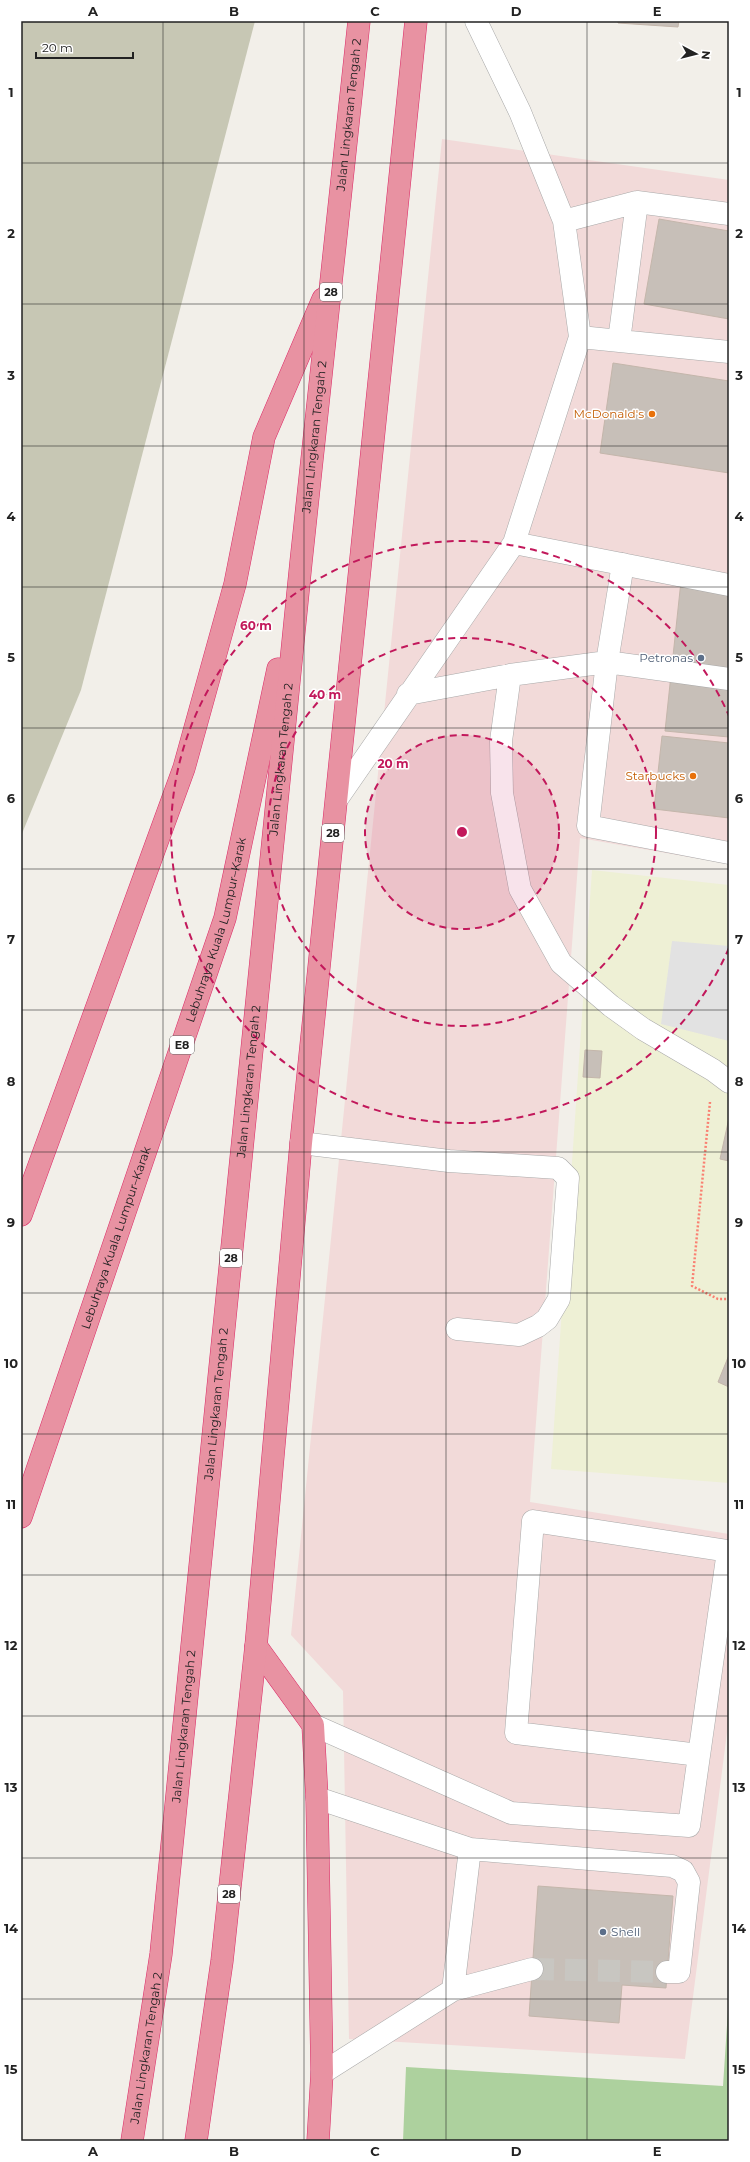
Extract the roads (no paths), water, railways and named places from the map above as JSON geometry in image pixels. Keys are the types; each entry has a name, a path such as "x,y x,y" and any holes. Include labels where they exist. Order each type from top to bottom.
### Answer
{"highway":[{"name":"Jalan Lingkaran Tengah 2","path":"132,2141 161,1954 301,562 360,21"},
{"name":"28","path":"196,2141 222,1961 256,1646 302,1143 416,21"},
{"path":"21,1216 184,768 236,584 264,437 332,277"},
{"name":"Lebuhraya Kuala Lumpur–Karak","path":"21,1517 225,918 301,562"},
{"path":"256,1646 313,1725 317,1798 322,2073 318,2141"}],"lane":[{"path":"337,799 408,694 514,543 580,337 564,221 520,112 476,21"},
{"path":"564,221 637,202 729,214"},
{"path":"619,341 637,202"},
{"path":"580,337 729,352"},
{"path":"514,543 729,585"},
{"path":"623,564 607,662 588,826 729,853"},
{"path":"408,694 510,675 607,662 729,679"},
{"path":"510,675 501,741 502,793 520,889 561,963 611,1006 643,1029 721,1076"},
{"path":"302,1143 449,1161 558,1168 568,1178 559,1299 547,1319 538,1326 519,1334 458,1329"},
{"path":"313,1725 512,1813 689,1826 728,1551 533,1521 516,1733 699,1755"},
{"path":"317,1798 470,1849 672,1866 683,1870 689,1882 679,1972 667,1972"},
{"path":"453,1990 470,1849"},
{"path":"322,2073 453,1990 532,1969"}],"tunnel":[{"path":"532,1969 667,1972"}],"place":[{"name":"McDonald's","path":"652,414"},
{"name":"Petronas","path":"701,658"},
{"name":"Starbucks","path":"693,776"},
{"name":"Shell","path":"603,1932"}]}
